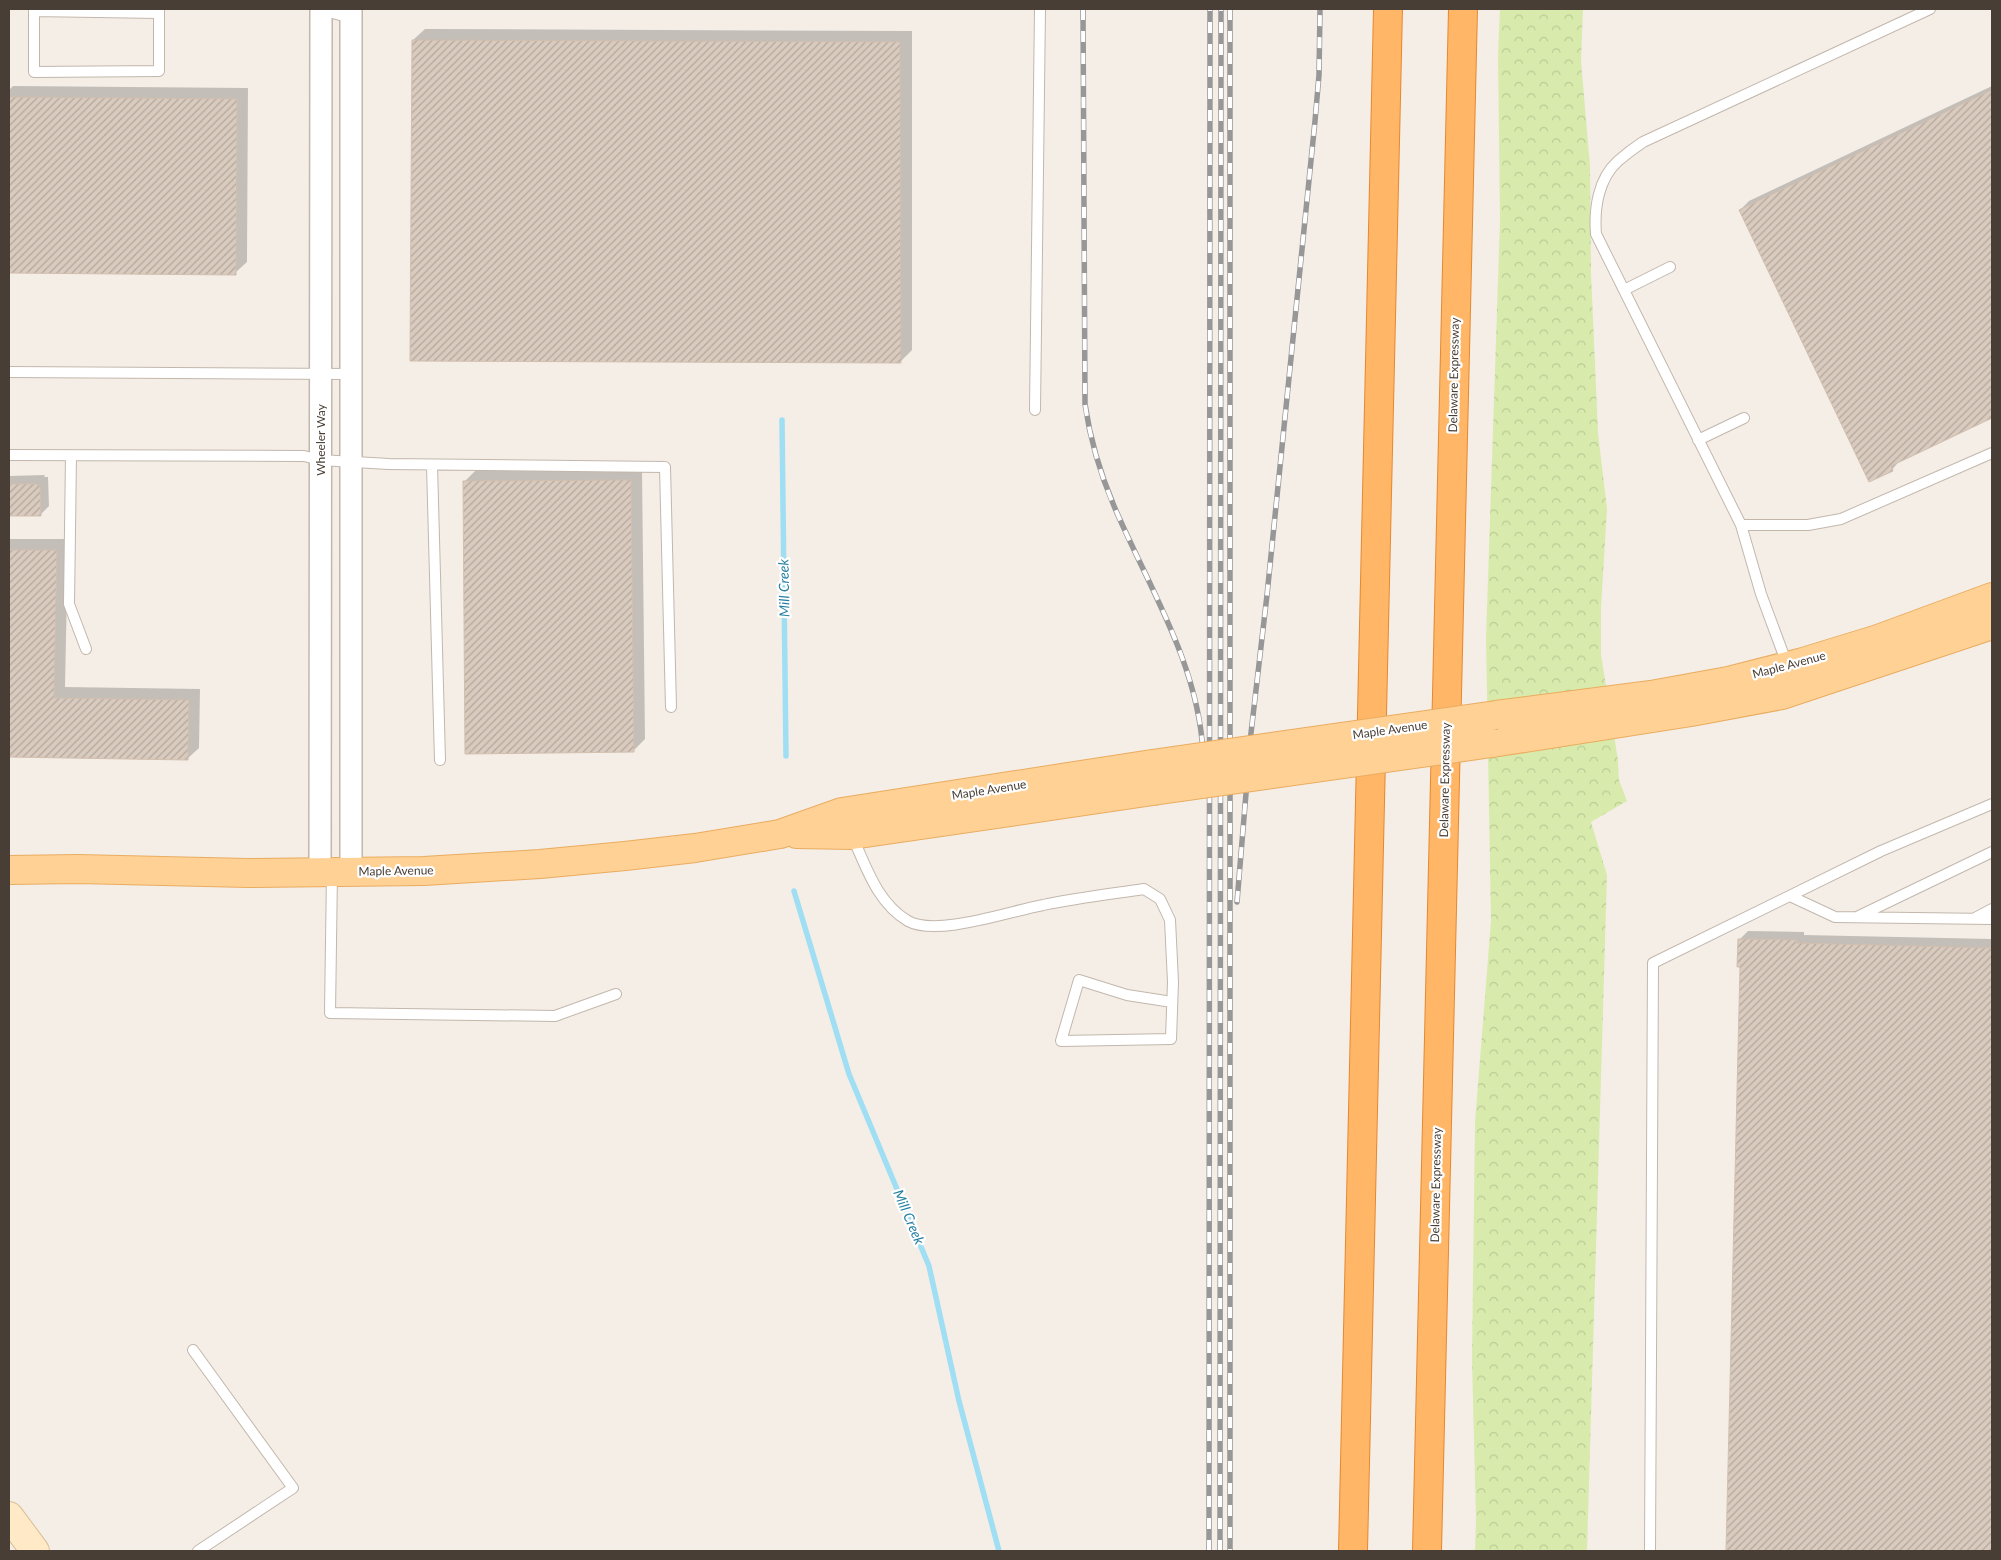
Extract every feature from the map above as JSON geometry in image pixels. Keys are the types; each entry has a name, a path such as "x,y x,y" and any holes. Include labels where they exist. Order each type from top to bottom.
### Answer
{"highway":[{"path":"1353,1551 1388,9"},
{"name":"Delaware Expressway","path":"1427,1551 1463,9"}],"main road":[{"name":"Maple Avenue","path":"780,834 852,836 1153,777 1496,715 1651,695 1728,681 1788,666 1878,639 1992,597"},
{"name":"Maple Avenue","path":"9,870 78,869 248,873 424,871 540,864 695,848 780,834 842,812 1153,777 1492,743 1690,712 1782,694 1992,624"},
{"path":"9,1516 34,1551"}],"street":[{"name":"Wheeler Way","path":"320,9 320,460 334,871"},
{"path":"334,871 351,462 351,13"}],"lane":[{"path":"320,9 351,13"},
{"path":"1035,410 1040,9"},
{"path":"1788,666 1761,594 1741,525 1596,234 1595,212 1601,186 1616,162 1643,142 1930,9"},
{"path":"34,10 159,11 159,71 34,72 34,10"},
{"path":"1624,290 1670,267"},
{"path":"9,372 351,374"},
{"path":"1698,440 1744,418"},
{"path":"1741,525 1808,525 1841,519 1992,453"},
{"path":"9,455 304,456 320,460 432,465 665,467 672,706"},
{"path":"71,456 69,604 86,649"},
{"path":"432,465 440,760"},
{"path":"1650,1551 1654,963 1881,851 1992,804"},
{"path":"852,836 872,881 886,902 909,921 932,926 970,921 1043,905 1144,889 1160,899 1170,920 1172,1002 1171,1039 1061,1041 1079,980 1127,994 1172,1002"},
{"path":"1856,917 1992,852"},
{"path":"334,871 330,1013 555,1016 616,994"},
{"path":"1790,896 1835,917 1992,919"},
{"path":"1972,919 1992,909"},
{"path":"193,1350 293,1488 198,1551"}],"green space":[{"path":"1500,9 1583,9 1581,61 1590,166 1591,273 1598,433 1607,509 1601,608 1601,655 1618,760 1619,780 1627,801 1591,822 1607,875 1587,1551 1475,1551 1472,1359 1475,1122 1491,921 1486,638 1500,221 1498,56"}],"building":[{"path":"412,40 900,42 901,363 410,361"},
{"path":"1992,90 1992,418 1891,466 1893,471 1869,482 1739,210"},
{"path":"9,97 237,99 236,275 9,273"},
{"path":"631,480 634,752 465,754 463,481"},
{"path":"9,484 40,485 41,516 9,516"},
{"path":"9,550 57,550 54,698 189,700 188,760 9,757"},
{"path":"1738,939 1796,940 1796,943 1992,948 1992,1551 1726,1551 1740,967 1737,967"}],"waterway":[{"name":"Mill Creek","path":"782,420 786,756"},
{"name":"Mill Creek","path":"794,891 849,1074 929,1266 959,1401 999,1551"}],"railway":[{"path":"1083,9 1085,404 1087,417 1096,456 1109,494 1182,656 1192,687 1199,719 1203,752"},
{"path":"1209,1551 1210,9"},
{"path":"1220,1551 1221,9"},
{"path":"1230,9 1230,1551"},
{"path":"1237,902 1251,733 1267,595 1315,121 1319,75 1320,9"}]}
